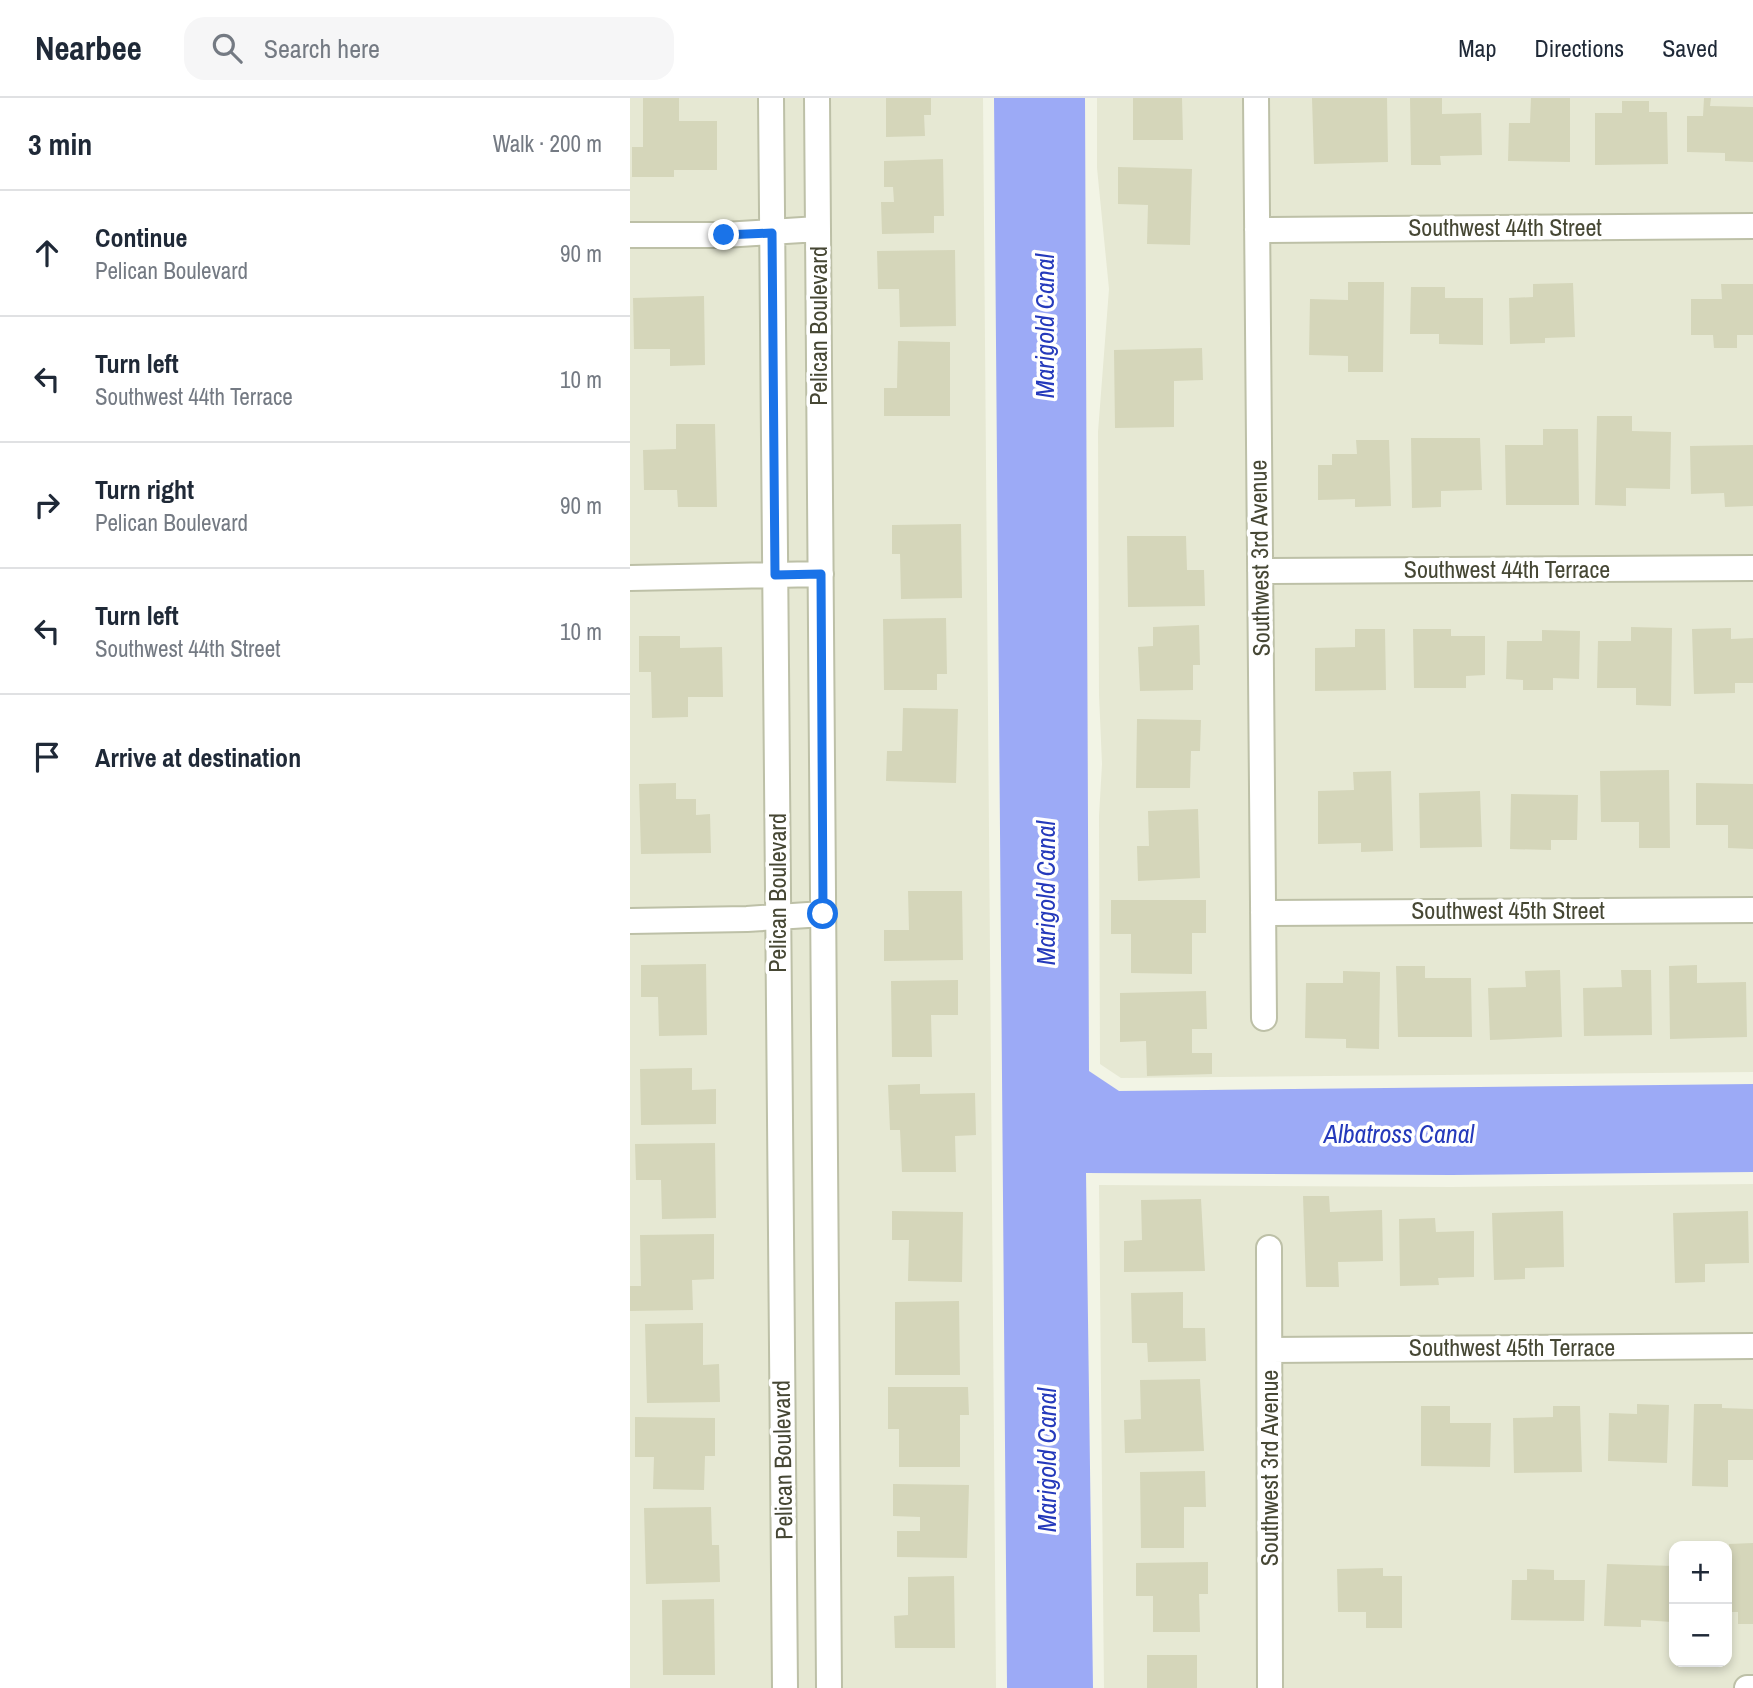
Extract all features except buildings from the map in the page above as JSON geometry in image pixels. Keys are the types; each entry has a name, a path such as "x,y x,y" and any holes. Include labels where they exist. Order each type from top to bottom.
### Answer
{"street":[{"name":"Pelican Boulevard","path":"771,98 785,1688"},
{"name":"Pelican Boulevard","path":"817,98 828,1688"},
{"name":"Southwest 3rd Avenue","path":"1256,98 1264,1017"},
{"name":"Southwest 44th Street","path":"1257,230 1753,226"},
{"path":"630,236 772,233 818,229"},
{"name":"Southwest 44th Terrace","path":"1260,571 1753,568"},
{"path":"630,578 821,574"},
{"name":"Southwest 45th Street","path":"1263,913 1753,910"},
{"path":"630,920 778,918 823,914"},
{"name":"Southwest 3rd Avenue","path":"1269,1248 1270,1688"},
{"name":"Southwest 45th Terrace","path":"1271,1350 1753,1346"},
{"path":"1747,1688 1753,1688"}],"shaded area":[{"path":"630,98 758,98 772,1688 630,1688"},
{"path":"784,98 804,98 815,1688 798,1688"},
{"path":"830,98 983,98 996,1688 842,1688"},
{"path":"1097,98 1753,98 1753,1072 1121,1078 1100,1064 1099,816 1102,764 1099,695 1098,432 1109,289 1097,168"},
{"path":"1753,1184 1753,1688 1104,1688 1099,1185 1451,1187"}],"water":[{"path":"994,98 1085,98 1089,1071 1119,1091 1753,1084 1753,1172 1451,1175 1086,1173 1093,1688 1007,1688"}],"route":[{"path":"724,235 772,233 775,575 821,574 823,914"}],"water label":[{"name":"Marigold Canal","path":"1045,326"},
{"name":"Marigold Canal","path":"1046,893"},
{"name":"Albatross Canal","path":"1399,1134"},
{"name":"Marigold Canal","path":"1047,1460"}]}
